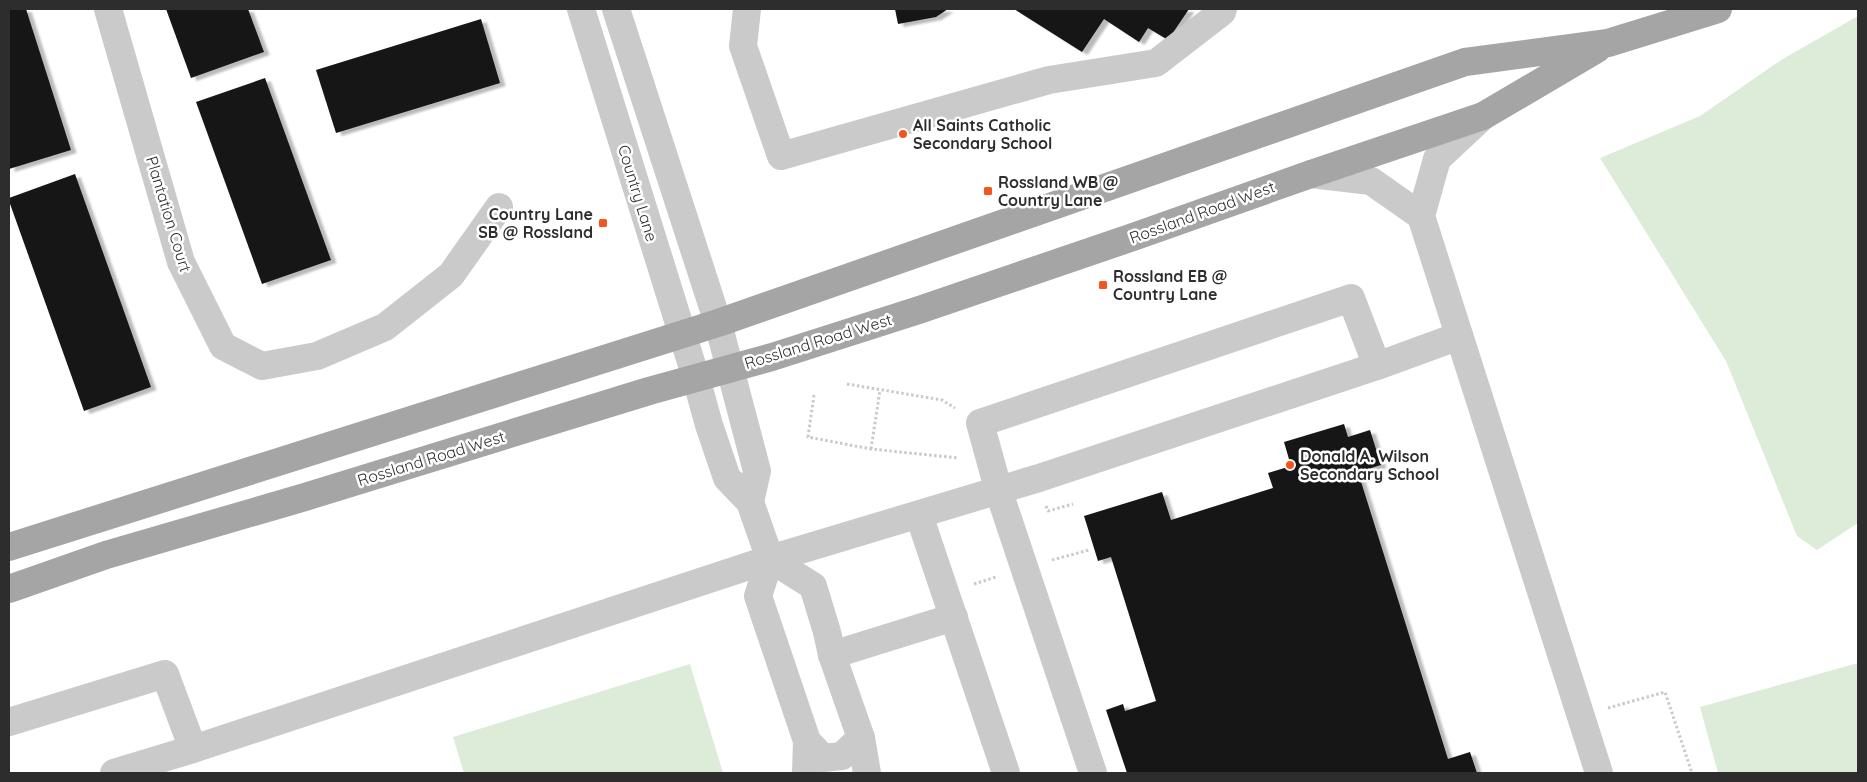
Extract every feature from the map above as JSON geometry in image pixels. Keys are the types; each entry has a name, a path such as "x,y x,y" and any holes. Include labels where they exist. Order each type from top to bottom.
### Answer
{"main road":[{"name":"Rossland Road West","path":"9,547 718,323 1465,62 1608,43 1718,9"},
{"name":"Rossland Road West","path":"9,589 106,555 696,378 772,357 919,310 1133,237 1483,116 1608,43"}],"street":[{"name":"Plantation Court","path":"108,9 181,262 223,346 262,366 317,356 386,327 450,275 499,207"},
{"name":"Country Lane","path":"581,9 696,378 708,425 727,478 750,502"},
{"path":"616,9 718,323 756,471 750,502 770,559 758,596 807,740 806,773"},
{"path":"747,9 743,46 781,156 1049,80 1156,63 1222,12 1223,9"},
{"path":"1483,116 1437,159 1421,216 1599,773"},
{"path":"1311,174 1371,181 1421,216"},
{"path":"1093,773 999,492 980,422 1351,298 1377,366"},
{"path":"114,773 193,749 770,559 999,492 1377,366 1459,336"},
{"path":"919,515 1006,773"},
{"path":"770,559 812,586 827,632 832,655 861,738 867,773"},
{"path":"832,655 954,617"},
{"path":"9,722 165,674 193,749"},
{"path":"807,740 823,758 842,756 861,738"}],"path":[{"path":"847,384 942,400 980,422"},
{"path":"871,449 880,390"},
{"path":"814,395 808,437 871,449 990,461"},
{"path":"1039,478 1048,512 1073,504"},
{"path":"1582,716 1665,692 1692,773"}],"green space":[{"path":"1858,16 1858,523 1817,550 1797,536 1726,361 1600,158 1700,116 1781,60"},
{"path":"1858,663 1858,773 1718,773 1700,707"},
{"path":"690,664 723,773 464,773 453,737"}],"building":[{"path":"9,9 26,9 71,150 9,169"},
{"path":"166,9 248,9 264,52 191,78"},
{"path":"895,9 948,9 936,17 898,24"},
{"path":"1014,9 1189,9 1168,40 1148,28 1139,42 1104,19 1082,52"},
{"path":"481,19 500,83 336,133 316,70"},
{"path":"265,78 331,260 262,284 196,102"},
{"path":"75,174 151,387 84,411 9,201 9,198"},
{"path":"1344,424 1348,437 1370,430 1381,465 1358,472 1448,759 1470,752 1477,773 1127,773 1106,710 1123,704 1125,711 1156,701 1111,557 1098,561 1084,516 1162,492 1171,520 1273,488 1268,473 1291,466 1284,442"}],"place":[{"name":"All Saints Catholic Secondary School","path":"903,134"},
{"name":"Rossland WB @ Country Lane","path":"988,191"},
{"name":"Country Lane SB @ Rossland","path":"603,223"},
{"name":"Rossland EB @ Country Lane","path":"1103,285"},
{"name":"Donald A. Wilson Secondary School","path":"1290,465"}]}
